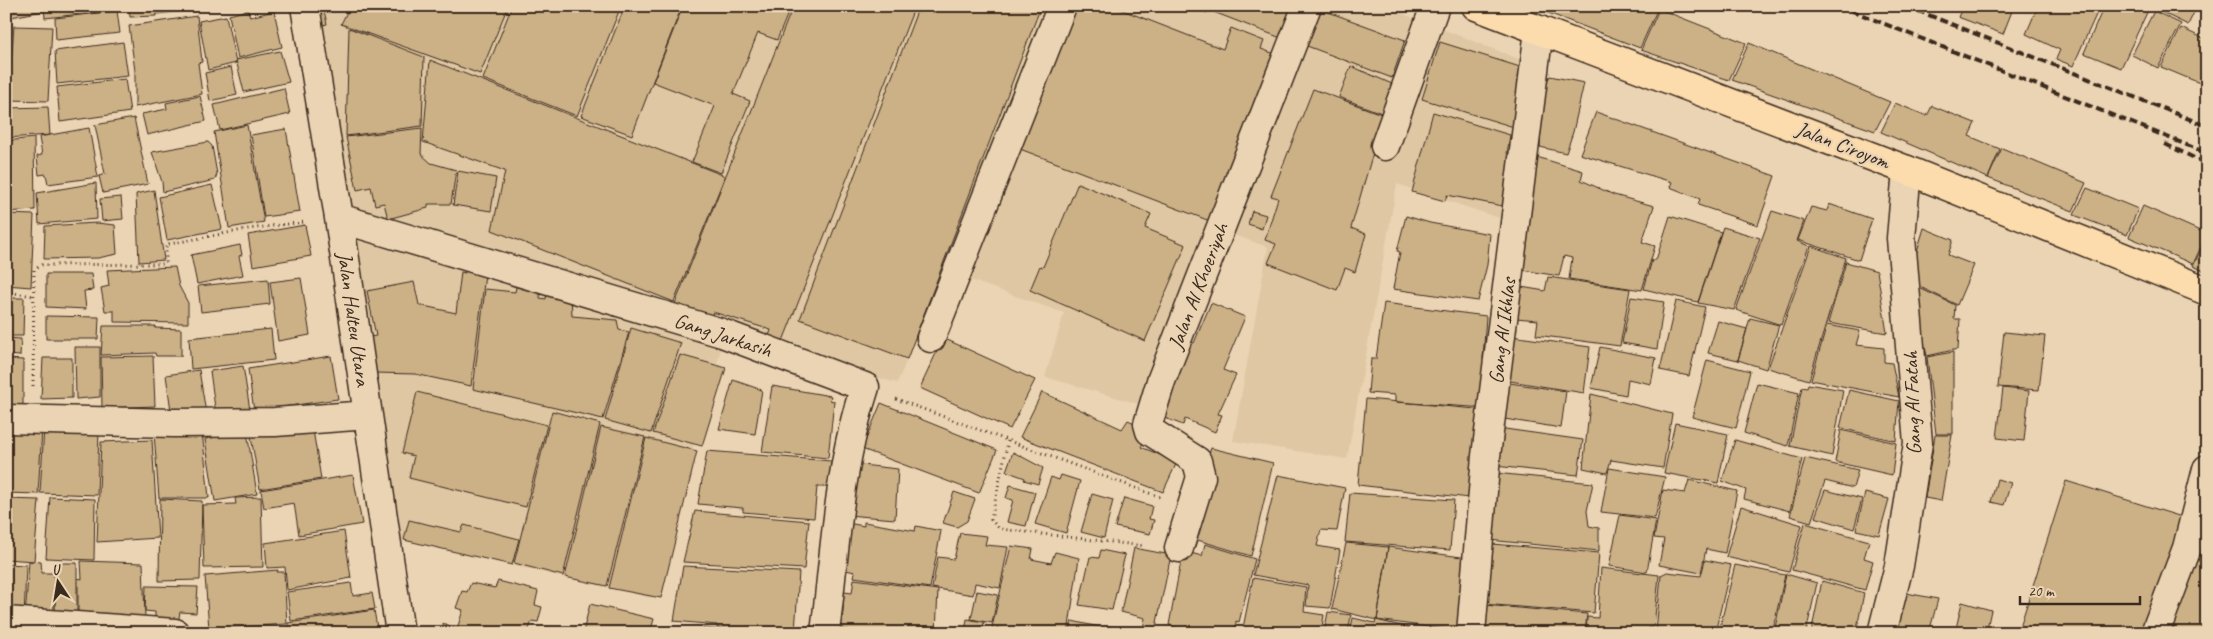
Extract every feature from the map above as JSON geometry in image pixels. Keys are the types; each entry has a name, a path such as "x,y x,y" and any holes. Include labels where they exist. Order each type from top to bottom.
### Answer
{"main road":[{"name":"Jalan Ciroyom","path":"1476,6 1907,170 2207,291"}],"street":[{"name":"Jalan Halteu Utara","path":"305,6 339,218 400,633"},
{"path":"931,338 1062,6"},
{"name":"Jalan Al Khoeriyah","path":"1179,548 1201,477 1197,461 1150,431 1148,424 1161,381 1307,6"},
{"path":"1385,146 1435,6"},
{"name":"Gang Al Ikhlas","path":"1472,633 1486,456 1539,30"},
{"name":"Gang Al Fatah","path":"1882,633 1899,566 1918,443 1901,238 1907,170"},
{"name":"Gang Jarkasih","path":"339,218 722,333 865,387"},
{"path":"825,633 846,469 865,387"},
{"path":"19,419 174,423 275,422 368,415"},
{"path":"2155,633 2187,548 2207,469"},
{"path":"6,621 175,633"}],"path":[{"path":"19,419 34,296 34,270 42,265 162,264 166,262 166,246 169,244 248,229 339,218"},
{"path":"6,292 34,296"},
{"path":"865,387 1192,510"},
{"path":"1008,441 991,520 1000,529 1112,544 1179,548"}],"shaded area":[{"path":"316,6 1383,6 1529,63 1511,222 1397,184 1347,459 1233,441 1268,247 1225,232 1156,409 1045,377 1064,313 945,271 897,383 725,334 651,598 396,538"}],"building":[{"path":"6,6 43,6 43,11 6,18"},
{"path":"44,6 124,6 125,9 45,18"},
{"path":"129,6 155,6 156,16 130,17"},
{"path":"156,6 208,6 208,9 157,14"},
{"path":"311,6 323,6 327,24 315,27"},
{"path":"350,6 508,6 480,74 341,24"},
{"path":"512,6 621,6 577,116 483,79"},
{"path":"625,6 682,6 632,135 581,116"},
{"path":"683,6 791,6 777,40 758,33 733,94 750,101 721,173 692,162 715,106 653,82"},
{"path":"793,6 915,6 783,341 769,336 771,330 713,312 711,317 675,304"},
{"path":"919,6 1041,6 907,359 800,319"},
{"path":"1076,6 1112,6 1223,49 1231,28 1264,41 1261,49 1275,54 1210,221 1020,149"},
{"path":"1188,6 1210,6 1207,13"},
{"path":"1213,6 1293,7 1281,38 1211,11"},
{"path":"1530,6 1648,6 1657,10 1640,48"},
{"path":"1963,6 2014,6 2003,34 1958,17"},
{"path":"2038,6 2100,6 2073,66 2056,59 2060,50 2026,34"},
{"path":"2104,6 2150,6 2121,68 2084,53"},
{"path":"2161,6 2197,6 2188,25 2159,11"},
{"path":"1320,9 1405,40 1392,78 1307,46"},
{"path":"1659,9 1746,43 1729,80 1641,50"},
{"path":"248,10 250,17 274,11 282,47 238,58 229,15"},
{"path":"117,11 120,33 56,40 55,18"},
{"path":"2154,11 2181,24 2158,68 2132,55"},
{"path":"197,16 202,62 198,63 202,94 135,107 135,71 129,26"},
{"path":"226,16 236,63 208,70 199,21"},
{"path":"6,26 12,26 7,95 6,95"},
{"path":"14,26 52,27 48,101 8,100"},
{"path":"349,28 424,57 422,126 346,136"},
{"path":"2181,28 2207,40 2207,86 2161,67"},
{"path":"123,42 128,76 57,84 55,51"},
{"path":"1440,42 1520,67 1514,127 1422,99"},
{"path":"1749,43 1890,102 1875,131 1732,80"},
{"path":"280,51 289,82 244,92 236,60"},
{"path":"430,60 725,176 674,302 492,230 505,171 423,142"},
{"path":"1351,66 1401,88 1392,117 1339,97"},
{"path":"231,67 237,95 210,101 205,73"},
{"path":"1550,76 1584,83 1573,132 1566,153 1540,147 1543,88"},
{"path":"125,79 130,112 60,122 57,87"},
{"path":"284,88 290,114 220,130 214,105"},
{"path":"1313,89 1384,115 1351,228 1366,234 1355,272 1345,268 1337,290 1268,263 1276,244 1265,240 1278,198 1271,196"},
{"path":"200,96 206,121 147,135 142,114 167,109 166,103"},
{"path":"1895,103 1927,116 1932,106 1975,123 1969,136 2000,149 1988,178 1881,132"},
{"path":"48,107 50,135 6,138 6,108"},
{"path":"1433,112 1510,135 1507,154 1511,155 1507,207 1447,195 1445,201 1412,192"},
{"path":"1596,112 1775,176 1758,225 1698,205 1700,199 1670,187 1672,182 1580,154"},
{"path":"134,118 148,184 103,193 99,176 105,174 95,125"},
{"path":"247,125 264,222 229,228 214,132"},
{"path":"89,128 98,177 48,184 46,174 39,175 37,156 42,155 39,137"},
{"path":"422,128 421,154 431,163 456,170 451,204 428,204 428,208 388,219 384,203 375,205 371,187 357,190 346,137"},
{"path":"286,129 300,212 264,217 251,135"},
{"path":"34,138 35,210 6,212 6,141"},
{"path":"208,142 212,146 217,174 215,180 163,192 162,182 152,152"},
{"path":"2002,148 2086,183 2073,211 1988,178"},
{"path":"1527,154 1583,171 1581,180 1614,195 1654,206 1642,242 1655,246 1642,290 1569,279 1572,258 1564,256 1559,276 1516,269"},
{"path":"458,171 496,178 491,211 453,205"},
{"path":"96,183 97,219 39,224 37,193"},
{"path":"1078,183 1151,214 1145,228 1186,245 1145,341 1030,290 1040,266 1043,267"},
{"path":"212,185 222,229 167,240 159,197"},
{"path":"2087,188 2138,209 2127,235 2074,215"},
{"path":"154,190 164,260 139,262 136,194"},
{"path":"121,197 123,219 102,221 100,199"},
{"path":"1829,204 1872,219 1859,260 1798,240 1811,207 1827,211"},
{"path":"2143,206 2207,234 2193,264 2129,237"},
{"path":"1252,211 1266,215 1262,229 1248,224"},
{"path":"1772,211 1804,221 1797,241 1809,246 1781,325 1736,310"},
{"path":"6,214 34,215 31,287 6,285"},
{"path":"1406,216 1430,223 1490,234 1487,265 1478,301 1393,289 1400,252 1397,251"},
{"path":"1670,216 1721,232 1698,302 1644,289 1652,260 1656,260"},
{"path":"97,223 115,225 117,254 98,258 44,259 45,226"},
{"path":"305,225 311,256 253,266 248,235"},
{"path":"1723,227 1760,238 1734,310 1698,303"},
{"path":"1924,228 1953,240 1948,255 1974,265 1957,305 1908,281"},
{"path":"2207,238 2207,272 2193,266"},
{"path":"240,245 242,255 239,256 243,275 197,284 191,255"},
{"path":"1811,246 1846,258 1809,380 1768,368"},
{"path":"1846,262 1877,271 1887,333 1828,323"},
{"path":"465,263 486,267 471,386 415,374 375,373 370,337 376,336 367,291 414,282 419,305 456,313 461,272 465,273"},
{"path":"175,267 179,286 188,303 188,323 114,322 114,311 105,311 101,288 109,286 107,270"},
{"path":"46,274 91,274 93,290 84,291 86,309 46,307"},
{"path":"1548,277 1630,289 1620,346 1536,335 1538,320 1516,318 1521,287 1545,291"},
{"path":"301,278 310,335 278,341 270,282"},
{"path":"518,278 541,285 540,298 546,299 547,290 571,295 572,316 617,320 619,330 629,332 603,419 473,389 485,289 515,292"},
{"path":"268,279 270,304 201,312 198,286"},
{"path":"1915,286 1955,305 1954,319 1960,319 1958,349 1927,356 1916,305"},
{"path":"1631,297 1664,302 1657,349 1622,343"},
{"path":"6,298 24,298 23,336 6,336"},
{"path":"1676,301 1705,307 1689,376 1660,370"},
{"path":"1211,303 1245,317 1223,370 1236,375 1218,414 1222,415 1215,432 1185,419 1183,425 1162,417 1190,342 1194,343"},
{"path":"1384,303 1486,316 1483,359 1489,360 1487,408 1395,402 1395,395 1368,393 1371,359 1376,359"},
{"path":"46,316 99,317 98,339 46,339"},
{"path":"1750,318 1779,325 1766,369 1738,360"},
{"path":"1718,321 1747,329 1738,360 1708,353"},
{"path":"1827,325 1860,331 1856,345 1884,348 1884,362 1892,363 1899,397 1811,380"},
{"path":"103,326 156,326 155,328 181,329 181,356 156,356 155,353 101,355"},
{"path":"631,328 681,343 651,433 605,420"},
{"path":"271,329 274,360 191,369 189,338"},
{"path":"2004,332 2045,336 2039,390 1998,387"},
{"path":"1511,336 1590,347 1584,393 1504,380"},
{"path":"6,338 21,339 20,356 6,355"},
{"path":"943,338 1035,380 1010,429 920,388"},
{"path":"75,347 100,347 100,397 76,399"},
{"path":"1600,347 1656,358 1651,384 1628,379 1626,395 1591,388"},
{"path":"1953,352 1953,434 1936,434 1927,357"},
{"path":"680,355 726,368 702,446 653,433"},
{"path":"153,356 155,406 102,408 101,357"},
{"path":"331,356 338,399 254,411 248,369"},
{"path":"43,358 72,358 72,398 41,399"},
{"path":"6,359 23,360 23,417 6,417"},
{"path":"1707,360 1750,371 1736,428 1692,417"},
{"path":"243,366 250,410 216,415 210,371"},
{"path":"199,370 206,413 172,418 166,375"},
{"path":"733,380 762,390 755,434 719,429"},
{"path":"1502,382 1566,391 1561,428 1498,418"},
{"path":"1757,383 1799,393 1788,446 1744,433"},
{"path":"1808,384 1843,390 1832,456 1790,446 1802,387 1807,388"},
{"path":"772,386 831,396 830,400 834,401 828,458 762,452"},
{"path":"2003,388 2029,391 2024,441 1997,438"},
{"path":"1849,390 1899,401 1896,441 1840,428"},
{"path":"417,392 547,425 526,507 409,478 414,456 402,453"},
{"path":"1042,392 1122,429 1128,420 1143,427 1146,438 1141,447 1177,462 1163,492 1020,437"},
{"path":"1591,394 1672,414 1663,468 1611,460 1607,473 1583,468"},
{"path":"1366,399 1487,410 1478,499 1358,485"},
{"path":"881,403 997,450 979,493 862,449"},
{"path":"552,411 600,424 563,576 514,563"},
{"path":"1675,423 1728,434 1718,483 1664,473"},
{"path":"275,426 278,436 313,430 321,479 260,489 250,431"},
{"path":"6,427 42,429 38,494 6,493"},
{"path":"601,427 645,437 607,586 565,577"},
{"path":"44,428 99,431 97,495 40,493"},
{"path":"1498,428 1583,440 1578,475 1495,466"},
{"path":"1841,430 1896,443 1892,475 1835,462"},
{"path":"202,431 209,498 159,498 154,433"},
{"path":"247,432 257,494 215,501 205,439"},
{"path":"1935,435 1952,435 1941,501 1925,498"},
{"path":"646,438 697,451 661,598 609,588"},
{"path":"152,440 158,538 97,542 101,442"},
{"path":"1735,440 1802,459 1790,511 1744,499 1746,490 1722,481"},
{"path":"1211,448 1273,463 1251,556 1191,538 1204,469"},
{"path":"707,451 831,461 830,487 817,487 814,518 743,512 743,508 698,504"},
{"path":"1013,452 1043,468 1038,484 1024,480 1025,478 1006,471"},
{"path":"1805,458 1858,470 1853,488 1825,481 1811,522 1790,516"},
{"path":"853,464 898,469 895,519 847,515"},
{"path":"1609,468 1665,477 1655,518 1601,512"},
{"path":"1495,473 1593,483 1587,511 1589,526 1599,528 1599,551 1489,540"},
{"path":"353,475 362,524 299,535 294,503 264,508 261,490"},
{"path":"1061,475 1080,481 1066,533 1035,524 1051,477 1059,480"},
{"path":"1278,475 1345,488 1337,531 1321,530 1317,546 1340,550 1330,608 1306,606 1308,585 1253,575"},
{"path":"1997,479 2011,483 2004,505 1991,502"},
{"path":"1689,480 1737,491 1725,553 1706,549 1701,573 1659,565 1664,539 1654,538 1663,490 1685,493"},
{"path":"2066,481 2182,517 2146,633 2018,633"},
{"path":"1010,485 1035,492 1026,526 1007,522 1013,500 1006,498"},
{"path":"1825,490 1862,499 1854,529 1815,517"},
{"path":"954,492 975,499 967,521 957,527 943,523"},
{"path":"1350,493 1454,500 1450,550 1345,542"},
{"path":"1865,493 1889,499 1879,535 1856,530"},
{"path":"1092,494 1113,500 1104,538 1081,532"},
{"path":"50,497 95,499 94,560 46,558"},
{"path":"261,497 263,567 204,568 202,505 236,504 235,498"},
{"path":"1124,498 1152,506 1149,519 1154,520 1150,534 1115,527"},
{"path":"6,499 39,500 34,561 6,559"},
{"path":"160,499 202,501 200,580 159,581"},
{"path":"1741,506 1802,525 1789,572 1726,557"},
{"path":"2207,510 2207,633 2166,633"},
{"path":"695,511 809,521 804,569 683,562"},
{"path":"1620,515 1656,520 1647,572 1609,566"},
{"path":"409,520 461,532 464,525 519,539 512,565 404,540"},
{"path":"864,522 915,531 916,526 941,531 930,588 854,577 855,572 841,569 847,523 864,526"},
{"path":"1805,523 1869,541 1864,558 1873,561 1865,590 1792,570"},
{"path":"344,531 351,578 287,590 285,567 267,568 265,543"},
{"path":"960,533 987,536 985,545 1008,547 1000,588 975,583 973,595 932,588 938,557 954,559"},
{"path":"1346,543 1388,547 1377,620 1332,609"},
{"path":"1205,544 1255,559 1239,622 1236,621 1235,633 1197,633 1169,625 1183,551 1202,556"},
{"path":"1492,544 1599,553 1594,613 1483,604"},
{"path":"1011,546 1033,549 1031,559 1051,563 1055,552 1079,558 1068,633 1020,633 992,627"},
{"path":"1388,547 1476,559 1466,632 1377,620"},
{"path":"1134,548 1171,555 1155,632 1143,629 1145,618 1121,612"},
{"path":"1101,550 1125,555 1112,610 1079,605 1090,557 1099,558"},
{"path":"1705,560 1731,565 1715,633 1656,633 1661,575 1667,572 1701,576"},
{"path":"29,561 41,562 42,573 54,573 54,619 25,619"},
{"path":"81,561 143,563 145,617 125,623 78,626 78,578 82,579"},
{"path":"56,563 77,563 77,619 55,620"},
{"path":"6,564 26,565 24,619 6,618"},
{"path":"1735,565 1785,575 1772,633 1719,631"},
{"path":"683,566 799,572 795,632 717,628 717,625 674,621"},
{"path":"1601,568 1659,575 1654,627 1649,627 1649,633 1586,633 1587,617 1598,618"},
{"path":"278,570 277,572 284,572 287,624 209,629 205,576"},
{"path":"1786,574 1817,583 1806,633 1774,633"},
{"path":"1253,578 1306,587 1304,612 1324,615 1321,633 1242,633"},
{"path":"854,579 938,590 936,632 849,633 849,630 842,629 844,592 852,593"},
{"path":"498,581 538,591 535,605 542,607 538,622 532,621 528,632 531,633 444,633 443,623 457,629 463,610 456,608 462,591 467,592 471,583 495,588"},
{"path":"1822,581 1864,593 1856,633 1811,633"},
{"path":"351,583 353,596 372,593 375,609 291,621 287,592"},
{"path":"146,586 198,587 196,613 180,612 178,623 155,622 155,612 145,611"},
{"path":"977,591 998,595 992,623 971,619"},
{"path":"1906,593 1938,599 1929,633 1896,633"},
{"path":"1962,602 1991,610 1986,633 1955,633"},
{"path":"590,604 654,619 650,633 583,632"},
{"path":"1484,605 1587,614 1585,633 1483,633"},
{"path":"374,610 378,633 289,633 288,623"},
{"path":"1328,612 1351,615 1348,633 1324,633"},
{"path":"1353,618 1375,623 1376,620 1410,628 1409,633 1350,633"},
{"path":"967,619 984,622 982,632 984,633 965,633"},
{"path":"1072,621 1108,629 1109,626 1140,633 1069,633"},
{"path":"703,628 770,633 703,633"}],"railway":[{"path":"1840,6 2207,153"},
{"path":"1906,6 2207,126"},
{"path":"2165,144 2207,164"}]}
